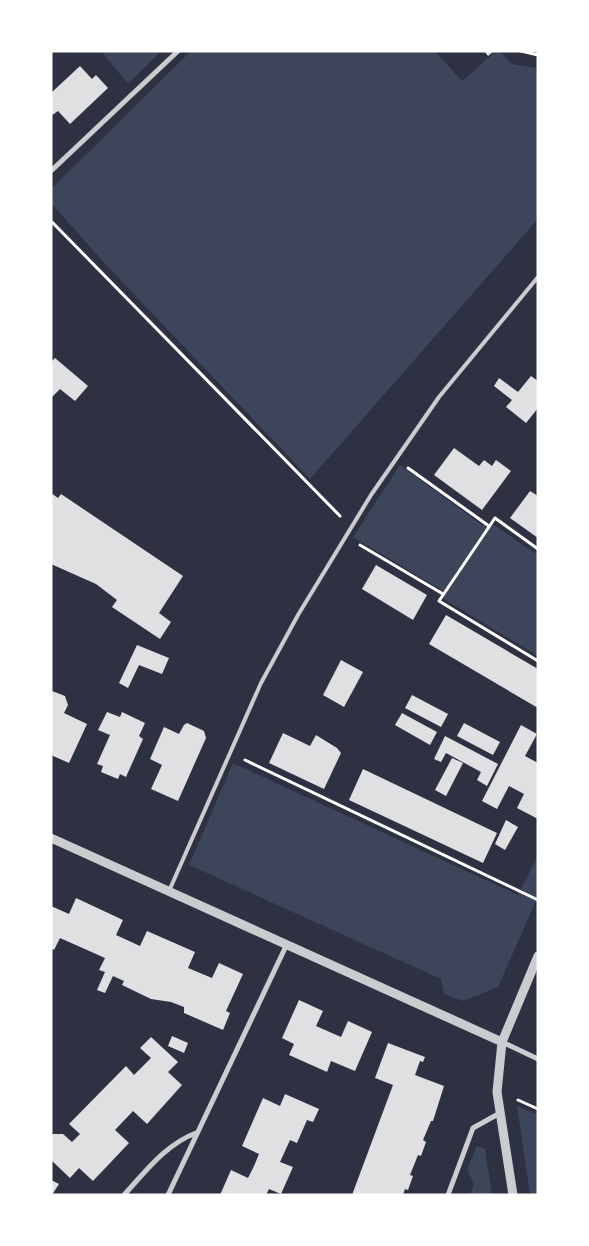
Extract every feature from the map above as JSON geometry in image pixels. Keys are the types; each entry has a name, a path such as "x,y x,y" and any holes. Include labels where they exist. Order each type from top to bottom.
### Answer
{"street":[{"path":"51,171 178,51"},
{"path":"51,838 538,1059"},
{"path":"168,1195 287,944"},
{"path":"513,1195 497,1092 502,1042 538,956"},
{"path":"448,1195 473,1128 500,1113"},
{"path":"124,1195 164,1152 185,1137 196,1133"}],"lane":[{"path":"169,891 261,683 298,614 351,527 440,397 538,277"}],"path":[{"path":"521,51 538,55"},
{"path":"51,221 351,527"},
{"path":"396,459 489,526"},
{"path":"538,549 495,518 439,601 538,661"},
{"path":"346,536 443,594"},
{"path":"230,753 538,900"}],"shaded area":[{"path":"101,51 161,51 128,84"},
{"path":"191,51 435,51 462,81 496,51 500,51 512,64 538,68 538,219 310,479 107,266 51,203 51,189"},
{"path":"400,465 482,525 494,525 538,555 538,656 444,599 440,589 353,537"},
{"path":"233,763 518,895 538,855 538,896 498,987 463,1001 444,994 441,979 189,865"},
{"path":"517,1106 538,1115 538,1195 530,1195"},
{"path":"477,1146 485,1149 492,1195 470,1195 474,1184 467,1169"}],"building":[{"path":"484,51 494,51 488,56"},
{"path":"80,66 92,79 96,75 108,88 70,124 58,111 51,116 51,93"},
{"path":"55,358 88,386 75,401 60,389 51,398 51,362"},
{"path":"531,376 538,381 538,408 526,423 506,407 512,400 494,386 499,378 518,392"},
{"path":"454,448 479,466 484,460 492,466 496,460 511,471 482,510 434,475"},
{"path":"530,491 538,496 538,538 510,518"},
{"path":"51,493 58,498 61,494 183,576 159,613 171,622 160,639 112,607 117,600 96,584 51,564"},
{"path":"376,565 427,595 413,620 362,589"},
{"path":"446,615 538,669 538,708 429,644"},
{"path":"137,645 169,658 162,674 139,665 128,688 119,683"},
{"path":"341,660 363,672 344,707 323,695"},
{"path":"52,691 65,696 68,705 64,713 87,724 69,763 51,755"},
{"path":"412,695 448,714 441,727 405,708"},
{"path":"107,712 120,717 122,712 145,723 139,736 143,739 126,777 120,774 118,779 101,772 103,766 97,764 110,735 98,730"},
{"path":"402,713 437,732 430,745 395,725"},
{"path":"187,723 204,731 206,738 178,801 151,789 162,765 150,759 164,727 179,734"},
{"path":"464,723 500,742 493,755 457,736"},
{"path":"521,725 537,734 525,756 538,763 538,819 517,808 524,794 509,786 497,809 482,801"},
{"path":"283,733 310,746 316,735 337,748 341,753 324,789 269,763"},
{"path":"445,736 498,764 487,786 477,780 481,772 446,753 441,762 434,759"},
{"path":"452,758 463,763 446,796 435,790"},
{"path":"363,769 497,833 483,863 349,800"},
{"path":"506,820 518,827 505,850 495,844"},
{"path":"76,898 123,920 116,935 140,946 147,931 195,952 188,968 212,978 219,963 243,974 226,1011 230,1013 223,1030 184,1013 184,1007 171,1002 151,999 122,985 124,981 113,976 105,993 97,990 105,972 99,970 105,958 60,938 54,950 51,948 51,906 69,914"},
{"path":"299,1000 323,1011 316,1026 341,1037 348,1021 372,1032 355,1071 331,1061 327,1072 289,1055 294,1044 282,1038"},
{"path":"172,1036 188,1043 184,1053 168,1046"},
{"path":"151,1037 178,1062 168,1072 182,1085 147,1124 133,1111 115,1130 129,1143 93,1181 79,1168 70,1178 51,1160 51,1134 63,1134 72,1142 80,1134 69,1124 126,1066 134,1075 151,1058 140,1048"},
{"path":"388,1043 425,1057 423,1062 420,1061 415,1075 444,1086 433,1121 431,1121 423,1140 426,1142 421,1156 418,1155 410,1175 413,1176 408,1190 405,1189 403,1195 352,1195 393,1085 375,1078"},
{"path":"285,1094 319,1109 313,1122 307,1120 297,1143 290,1140 280,1162 293,1167 281,1194 269,1189 266,1195 220,1195 231,1170 248,1178 254,1166 259,1154 242,1146 263,1098 280,1106"},
{"path":"51,1180 59,1184 52,1195 51,1195"}]}
